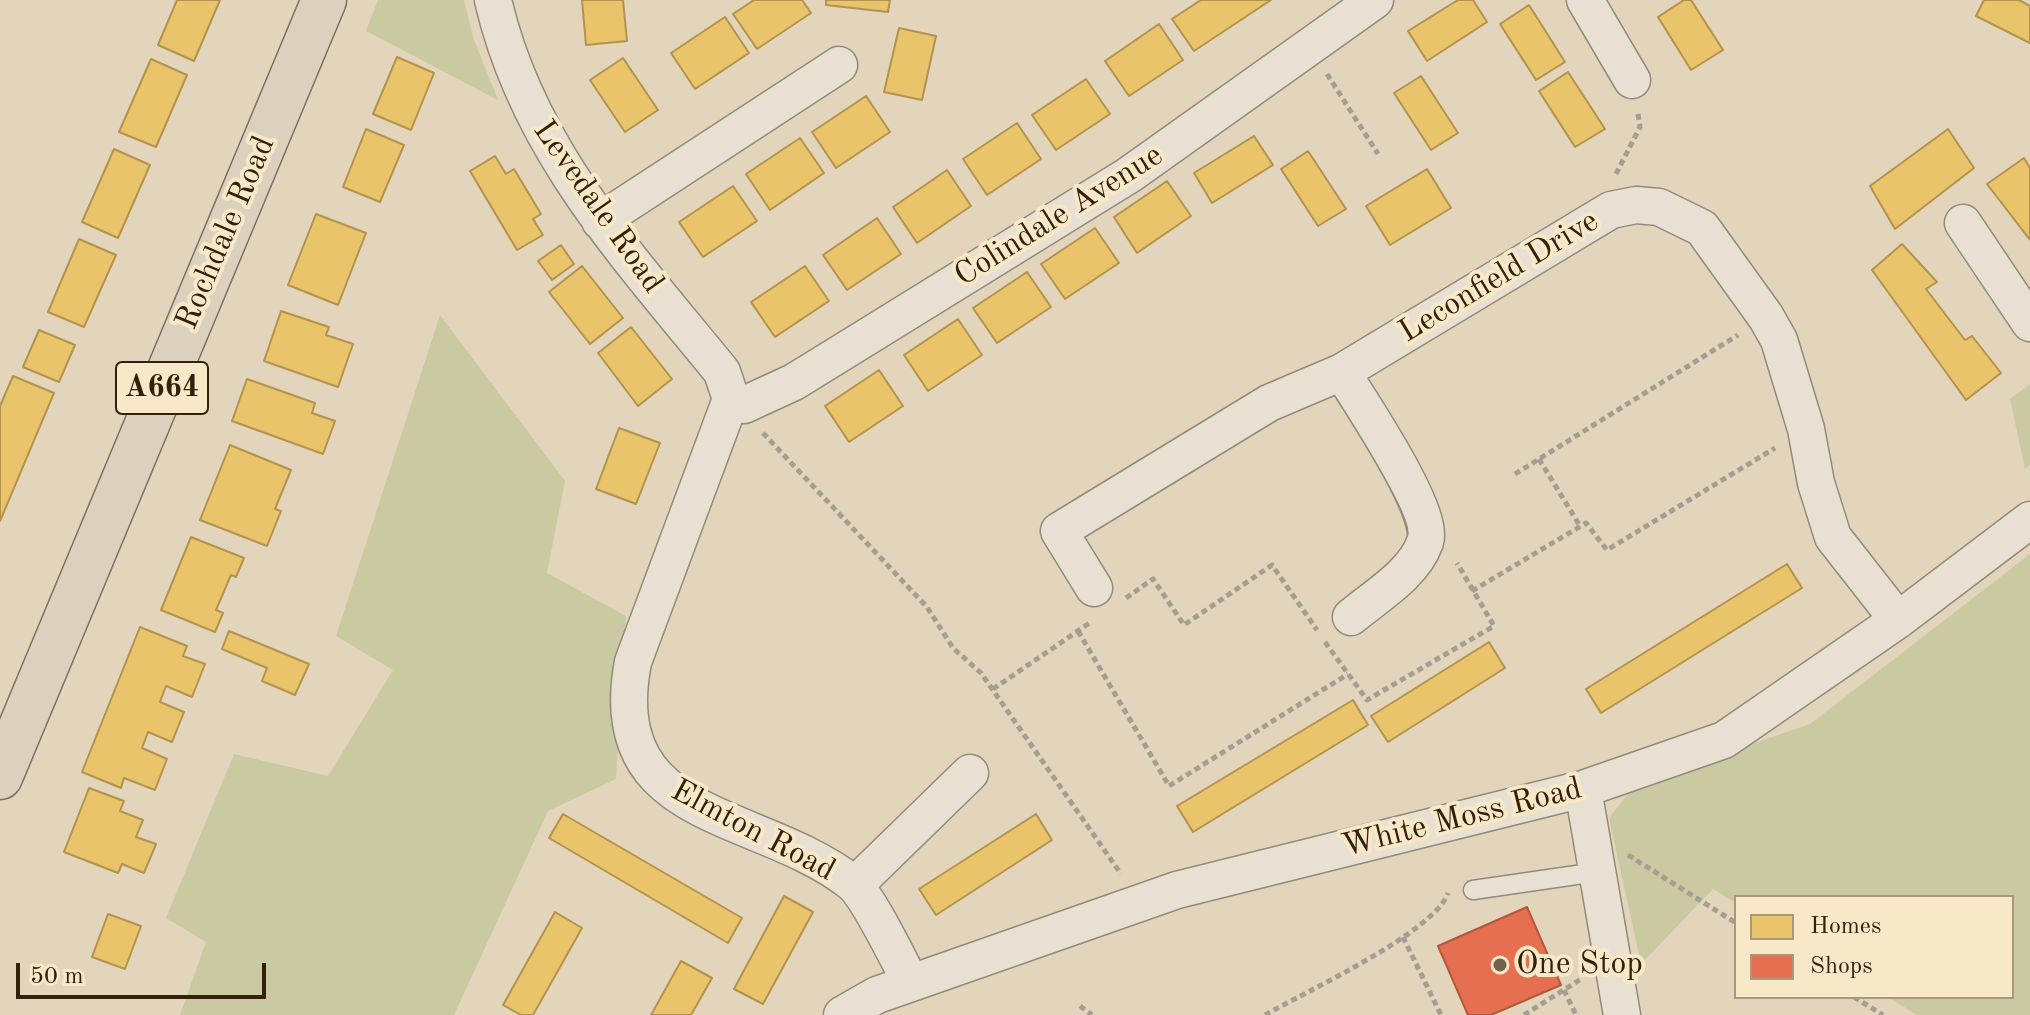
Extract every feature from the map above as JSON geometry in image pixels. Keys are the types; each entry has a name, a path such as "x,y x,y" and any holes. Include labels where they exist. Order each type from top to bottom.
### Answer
{"main road":[{"name":"Rochdale Road","path":"0,777 324,0"}],"street":[{"name":"Levedale Road","path":"493,0 502,42 540,132 600,221 743,400"},
{"name":"Colindale Avenue","path":"743,400 794,382 1129,175 1375,0"},
{"path":"1585,0 1632,80"},
{"path":"600,221 839,65"},
{"name":"Leconfield Drive","path":"1104,602 1059,531 1269,403 1342,372 1611,210 1636,205 1659,207 1702,228 1766,317 1779,340 1806,429 1816,483 1833,537 1898,620"},
{"path":"1963,223 2030,323"},
{"path":"1342,372 1419,503 1427,532 1411,565 1351,617"},
{"name":"Elmton Road","path":"743,400 633,662 627,707 629,726 651,773 678,798 798,849 855,885 911,983"},
{"name":"White Moss Road","path":"842,1015 877,995 1177,890 1583,789 1724,740 1898,620 2030,520"},
{"path":"855,885 970,773"},
{"path":"1583,789 1622,1015"}],"lane":[{"path":"1473,890 1597,872"}],"path":[{"path":"1309,47 1378,154"},
{"path":"1611,210 1613,181 1640,127 1632,80"},
{"path":"1515,474 1766,317"},
{"path":"743,400 761,431 927,607 953,648 981,673 1141,903"},
{"path":"1472,591 1586,523 1607,550 1806,429"},
{"path":"1539,459 1580,526"},
{"path":"993,689 1078,631 1104,602 1153,579 1184,625 1272,565 1367,700 1494,626 1457,563"},
{"path":"1078,631 1169,786 1348,674"},
{"path":"1590,831 1734,922"},
{"path":"1265,1015 1422,926 1445,902 1450,887"},
{"path":"1403,937 1441,1015"},
{"path":"1524,1015 1612,959"},
{"path":"1564,990 1576,1015"},
{"path":"1857,999 1883,1015"},
{"path":"1080,1006 1092,1015"}],"green space":[{"path":"378,0 464,0 473,37 498,100 366,31"},
{"path":"440,315 565,481 547,573 626,616 616,779 548,811 454,1015 180,1015 206,942 166,918 234,754 328,776 393,670 336,636"},
{"path":"2030,384 2030,465 2025,469 2010,399"},
{"path":"2030,554 2030,1015 1917,1015 1891,999 2014,999 2014,895 1734,895 1734,902 1713,889 1641,964 1609,818 1636,784 1810,724"}],"building: Homes":[{"path":"177,0 220,0 194,61 158,45"},
{"path":"582,0 623,0 627,41 586,45"},
{"path":"754,0 802,0 811,13 757,49 733,14"},
{"path":"826,0 890,0 888,12 826,5"},
{"path":"1201,0 1271,0 1194,51 1172,19"},
{"path":"1458,0 1473,0 1487,22 1427,61 1408,31"},
{"path":"1684,0 1691,0 1723,50 1691,70 1658,17"},
{"path":"1984,0 2019,0 2030,6 2030,43 1976,16"},
{"path":"1529,5 1565,62 1536,80 1500,24"},
{"path":"725,17 749,53 695,89 671,53"},
{"path":"1159,24 1183,60 1129,96 1105,61"},
{"path":"899,28 936,36 922,100 884,92"},
{"path":"397,57 434,73 411,130 373,114"},
{"path":"623,58 658,110 625,132 590,80"},
{"path":"151,59 187,75 156,147 119,132"},
{"path":"1568,72 1605,129 1575,147 1539,91"},
{"path":"1421,76 1458,133 1431,150 1394,93"},
{"path":"1086,79 1110,114 1056,150 1032,115"},
{"path":"866,96 890,132 836,168 812,132"},
{"path":"1017,123 1041,159 987,195 963,159"},
{"path":"366,129 404,145 380,202 343,187"},
{"path":"1948,129 1974,168 1895,229 1870,186"},
{"path":"1254,136 1273,165 1212,203 1194,173"},
{"path":"800,138 824,173 770,210 746,174"},
{"path":"114,149 150,165 118,238 82,222"},
{"path":"1308,151 1346,209 1318,226 1281,169"},
{"path":"495,156 506,174 514,169 541,214 533,219 543,235 517,250 470,171"},
{"path":"2024,158 2030,168 2030,240 1987,184"},
{"path":"1427,169 1451,208 1390,245 1366,206"},
{"path":"947,170 971,206 917,243 893,207"},
{"path":"1167,181 1191,216 1137,253 1114,217"},
{"path":"733,186 757,221 703,257 679,222"},
{"path":"316,214 366,233 338,305 288,285"},
{"path":"877,218 901,254 847,290 823,255"},
{"path":"1095,228 1119,263 1065,299 1041,264"},
{"path":"79,239 116,255 84,327 48,312"},
{"path":"1902,244 1937,282 1926,289 1965,340 1972,336 2001,373 1966,400 1872,270"},
{"path":"561,245 574,264 552,280 538,261"},
{"path":"582,266 623,318 590,344 549,292"},
{"path":"805,266 829,301 775,337 751,302"},
{"path":"1027,272 1051,307 997,343 973,308"},
{"path":"281,311 329,327 326,335 353,344 338,387 264,361"},
{"path":"958,319 982,355 928,391 904,355"},
{"path":"631,327 672,379 638,406 598,353"},
{"path":"39,330 75,345 59,382 23,367"},
{"path":"879,370 903,406 849,442 825,406"},
{"path":"13,376 54,393 0,521 0,406"},
{"path":"247,379 315,403 312,413 335,421 323,454 232,421"},
{"path":"619,428 660,443 636,504 596,489"},
{"path":"230,445 291,470 275,509 281,511 267,546 200,520"},
{"path":"191,537 244,558 236,577 231,575 216,610 223,613 215,632 161,610"},
{"path":"1787,564 1802,588 1601,713 1586,689"},
{"path":"140,627 187,646 183,656 205,664 192,697 166,686 160,702 184,712 172,742 148,732 142,748 167,759 155,790 124,778 121,788 82,772"},
{"path":"229,631 309,664 295,695 262,681 267,668 222,649"},
{"path":"1489,642 1505,668 1388,742 1371,716"},
{"path":"1353,700 1368,725 1193,832 1177,806"},
{"path":"89,788 124,801 120,811 143,820 136,837 156,844 144,873 122,864 118,873 64,852"},
{"path":"563,814 742,918 728,943 549,838"},
{"path":"1036,814 1052,840 936,915 919,889"},
{"path":"784,896 813,912 763,1004 734,989"},
{"path":"555,912 582,928 533,1015 521,1015 503,1005"},
{"path":"108,914 141,926 125,969 92,957"},
{"path":"681,961 712,978 691,1015 651,1015"}],"building: Shops":[{"name":"One Stop","path":"1527,907 1561,985 1491,1015 1468,1015 1438,946"}],"place":[{"name":"One Stop","path":"1500,965"}]}
